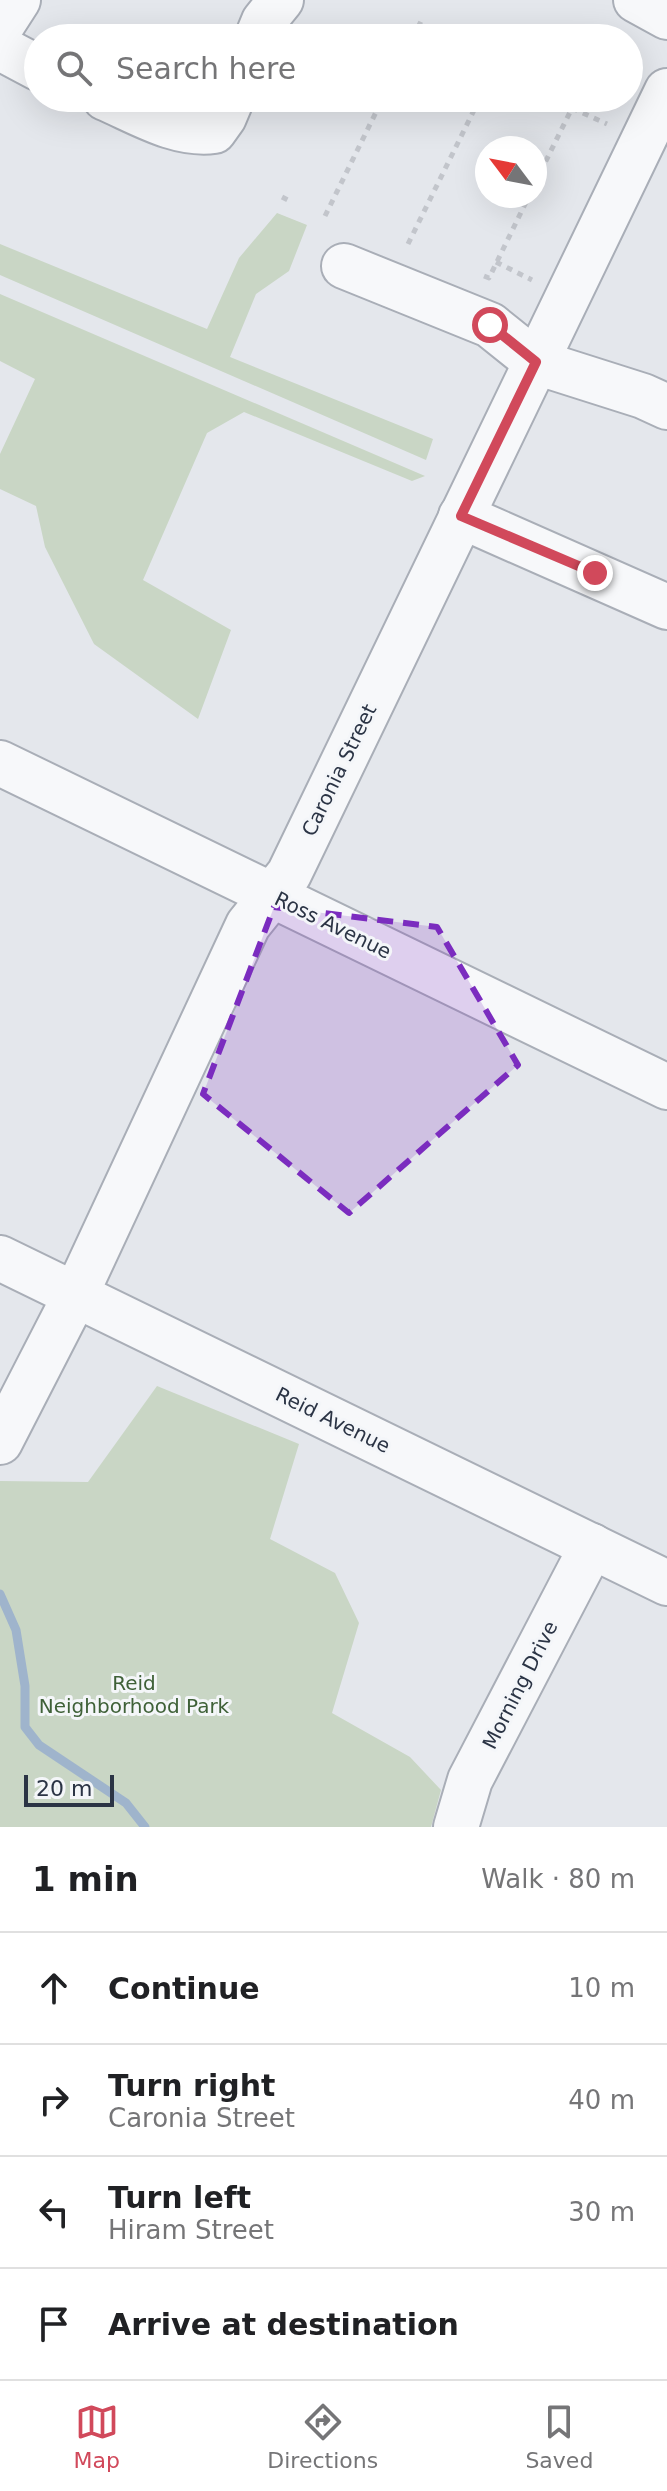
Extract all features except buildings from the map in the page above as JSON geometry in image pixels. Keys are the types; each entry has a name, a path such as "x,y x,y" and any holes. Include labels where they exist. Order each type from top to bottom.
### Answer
{"street":[{"path":"0,28 18,0"},
{"path":"623,16 667,17"},
{"path":"0,48 24,61"},
{"name":"Caronia Street","path":"0,1442 76,1294 248,925 289,874 667,91"},
{"path":"138,112 170,126 198,133 214,131 226,112"},
{"path":"344,266 490,325 536,362 643,396 667,407"},
{"path":"461,516 667,607"},
{"name":"Ross Avenue","path":"0,763 667,1087"},
{"name":"Reid Avenue","path":"0,1258 667,1583"},
{"name":"Morning Drive","path":"456,1827 470,1780 592,1546"}],"path":[{"path":"272,17 294,24"},
{"path":"420,24 422,19"},
{"path":"325,216 376,112"},
{"path":"408,244 473,112"},
{"path":"547,158 570,112"},
{"path":"582,112 607,124"},
{"path":"484,276 489,278 523,208"},
{"path":"496,262 532,280"}],"highlighted area":[{"path":"274,907 437,927 518,1065 349,1213 203,1094"}],"green space":[{"path":"277,213 307,225 289,271 256,294 230,357 433,439 426,460 0,275 0,244 207,329 239,258"},
{"path":"0,294 425,476 412,481 244,412 207,433 143,580 231,630 198,719 94,644 45,547 36,506 0,489 0,454 35,379 0,361"},
{"name":"Reid Neighborhood Park","path":"157,1386 299,1444 270,1539 335,1573 359,1623 332,1713 410,1757 441,1790 431,1827 0,1827 0,1481 88,1482"}],"waterway":[{"path":"0,1594 16,1630 25,1686 25,1727 39,1745 126,1803 145,1827"}],"route":[{"path":"490,325 536,362 461,516 595,573"}]}
